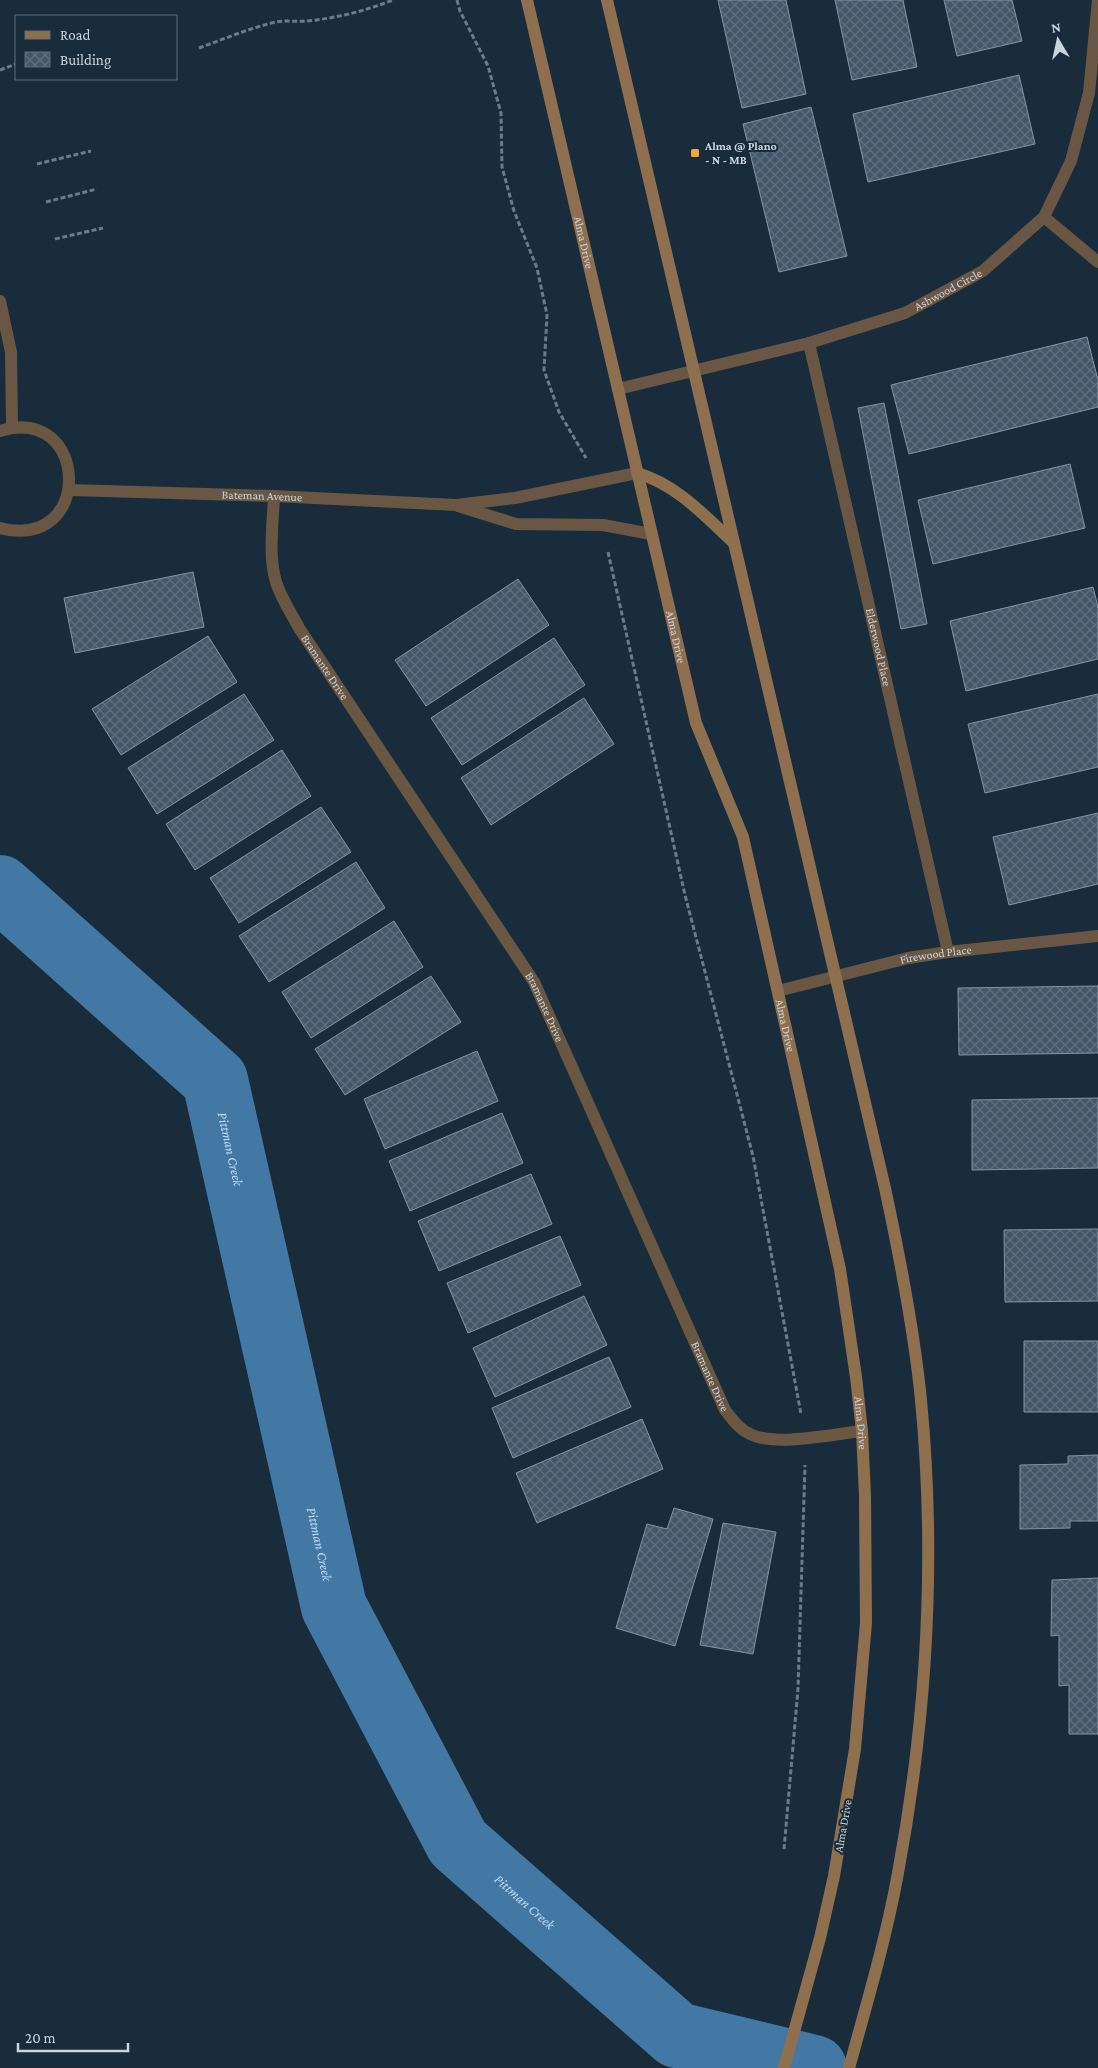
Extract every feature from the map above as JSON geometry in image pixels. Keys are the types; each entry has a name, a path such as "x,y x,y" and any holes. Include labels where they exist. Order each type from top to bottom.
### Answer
{"main road":[{"name":"Alma Drive","path":"527,0 696,723 743,837 840,1269 856,1376 862,1431 866,1561 866,1623 862,1686 846,1813 820,1938 784,2068"},
{"path":"607,0 896,1241 914,1347 924,1454 928,1562 927,1624 921,1701 912,1786 898,1871 880,1955 849,2068"},
{"path":"637,473 652,477 674,490 734,543"}],"street":[{"name":"Ashwood Circle","path":"618,389 809,343 905,313 983,271 1044,217 1071,161 1089,94 1098,0"},
{"path":"1044,217 1098,262"},
{"path":"0,301 6,353 6,429 27,428 43,433 56,444 66,457 70,473 70,490 63,506 52,520 36,528 18,532 0,528"},
{"name":"Elderwood Place","path":"809,343 948,952"},
{"name":"Bateman Avenue","path":"70,490 274,496 456,505 515,498 637,473"},
{"name":"Bramante Drive","path":"274,496 272,563 276,582 287,606 299,628 534,982 725,1410 737,1426 752,1435 769,1439 804,1438 862,1431"},
{"name":"Bateman Avenue","path":"456,505 516,524 602,525 651,534"},
{"name":"Firewood Place","path":"778,992 908,958 1098,936"}],"path":[{"path":"199,48 245,31 278,22 305,22 336,18 369,10 394,0"},
{"path":"457,0 460,11 488,66 501,113 502,167 514,211 537,268 547,315 544,370 559,412 586,459"},
{"path":"0,70 15,64"},
{"path":"37,164 91,151"},
{"path":"46,202 97,189"},
{"path":"55,239 103,228"},
{"path":"609,553 685,895 753,1156 801,1414 804,1438 805,1483 798,1689 784,1849"}],"building":[{"path":"718,0 786,0 806,94 742,108"},
{"path":"835,0 903,0 917,67 852,80"},
{"path":"944,0 1012,0 1022,41 957,56"},
{"path":"1019,75 1035,144 868,182 853,114"},
{"path":"811,107 847,256 779,272 743,124"},
{"path":"1087,337 1098,380 1098,407 909,454 891,385"},
{"path":"884,403 927,624 901,629 858,408"},
{"path":"1070,464 1085,528 933,564 918,500"},
{"path":"193,572 204,627 75,653 64,598"},
{"path":"518,579 549,625 426,706 395,660"},
{"path":"1093,587 1098,607 1098,659 966,691 950,621"},
{"path":"208,636 237,682 121,755 92,709"},
{"path":"554,638 585,685 462,765 431,718"},
{"path":"244,694 274,740 157,814 128,768"},
{"path":"1098,694 1098,767 985,793 968,724"},
{"path":"584,698 614,744 491,825 461,778"},
{"path":"282,750 311,796 195,870 166,824"},
{"path":"321,807 351,852 239,923 210,878"},
{"path":"1098,813 1098,884 1009,905 993,837"},
{"path":"356,862 385,908 269,982 239,936"},
{"path":"394,921 423,967 311,1038 282,992"},
{"path":"431,976 461,1022 345,1095 315,1049"},
{"path":"1098,986 1098,1053 959,1055 958,988"},
{"path":"477,1051 498,1101 385,1149 364,1099"},
{"path":"1098,1098 1098,1168 972,1170 972,1100"},
{"path":"502,1113 523,1163 410,1211 389,1161"},
{"path":"531,1174 552,1224 439,1271 418,1221"},
{"path":"1098,1229 1098,1301 1005,1302 1004,1230"},
{"path":"560,1236 581,1285 468,1333 447,1283"},
{"path":"584,1296 607,1345 495,1397 473,1348"},
{"path":"1024,1341 1098,1341 1098,1412 1024,1412"},
{"path":"609,1357 631,1407 513,1458 492,1408"},
{"path":"642,1419 663,1469 537,1523 516,1473"},
{"path":"1098,1455 1098,1521 1070,1521 1070,1528 1020,1529 1020,1465 1068,1464 1068,1456"},
{"path":"674,1508 713,1519 675,1646 616,1628 647,1524 667,1529"},
{"path":"723,1523 776,1532 753,1654 700,1645"},
{"path":"1098,1578 1098,1734 1069,1734 1069,1685 1059,1686 1059,1635 1051,1636 1052,1580"}],"waterway":[{"name":"Pittman Creek","path":"0,888 215,1080 334,1607 458,1843 677,2035 814,2068"}],"place":[{"name":"Alma @ Plano - N - MB","path":"695,153"}]}
